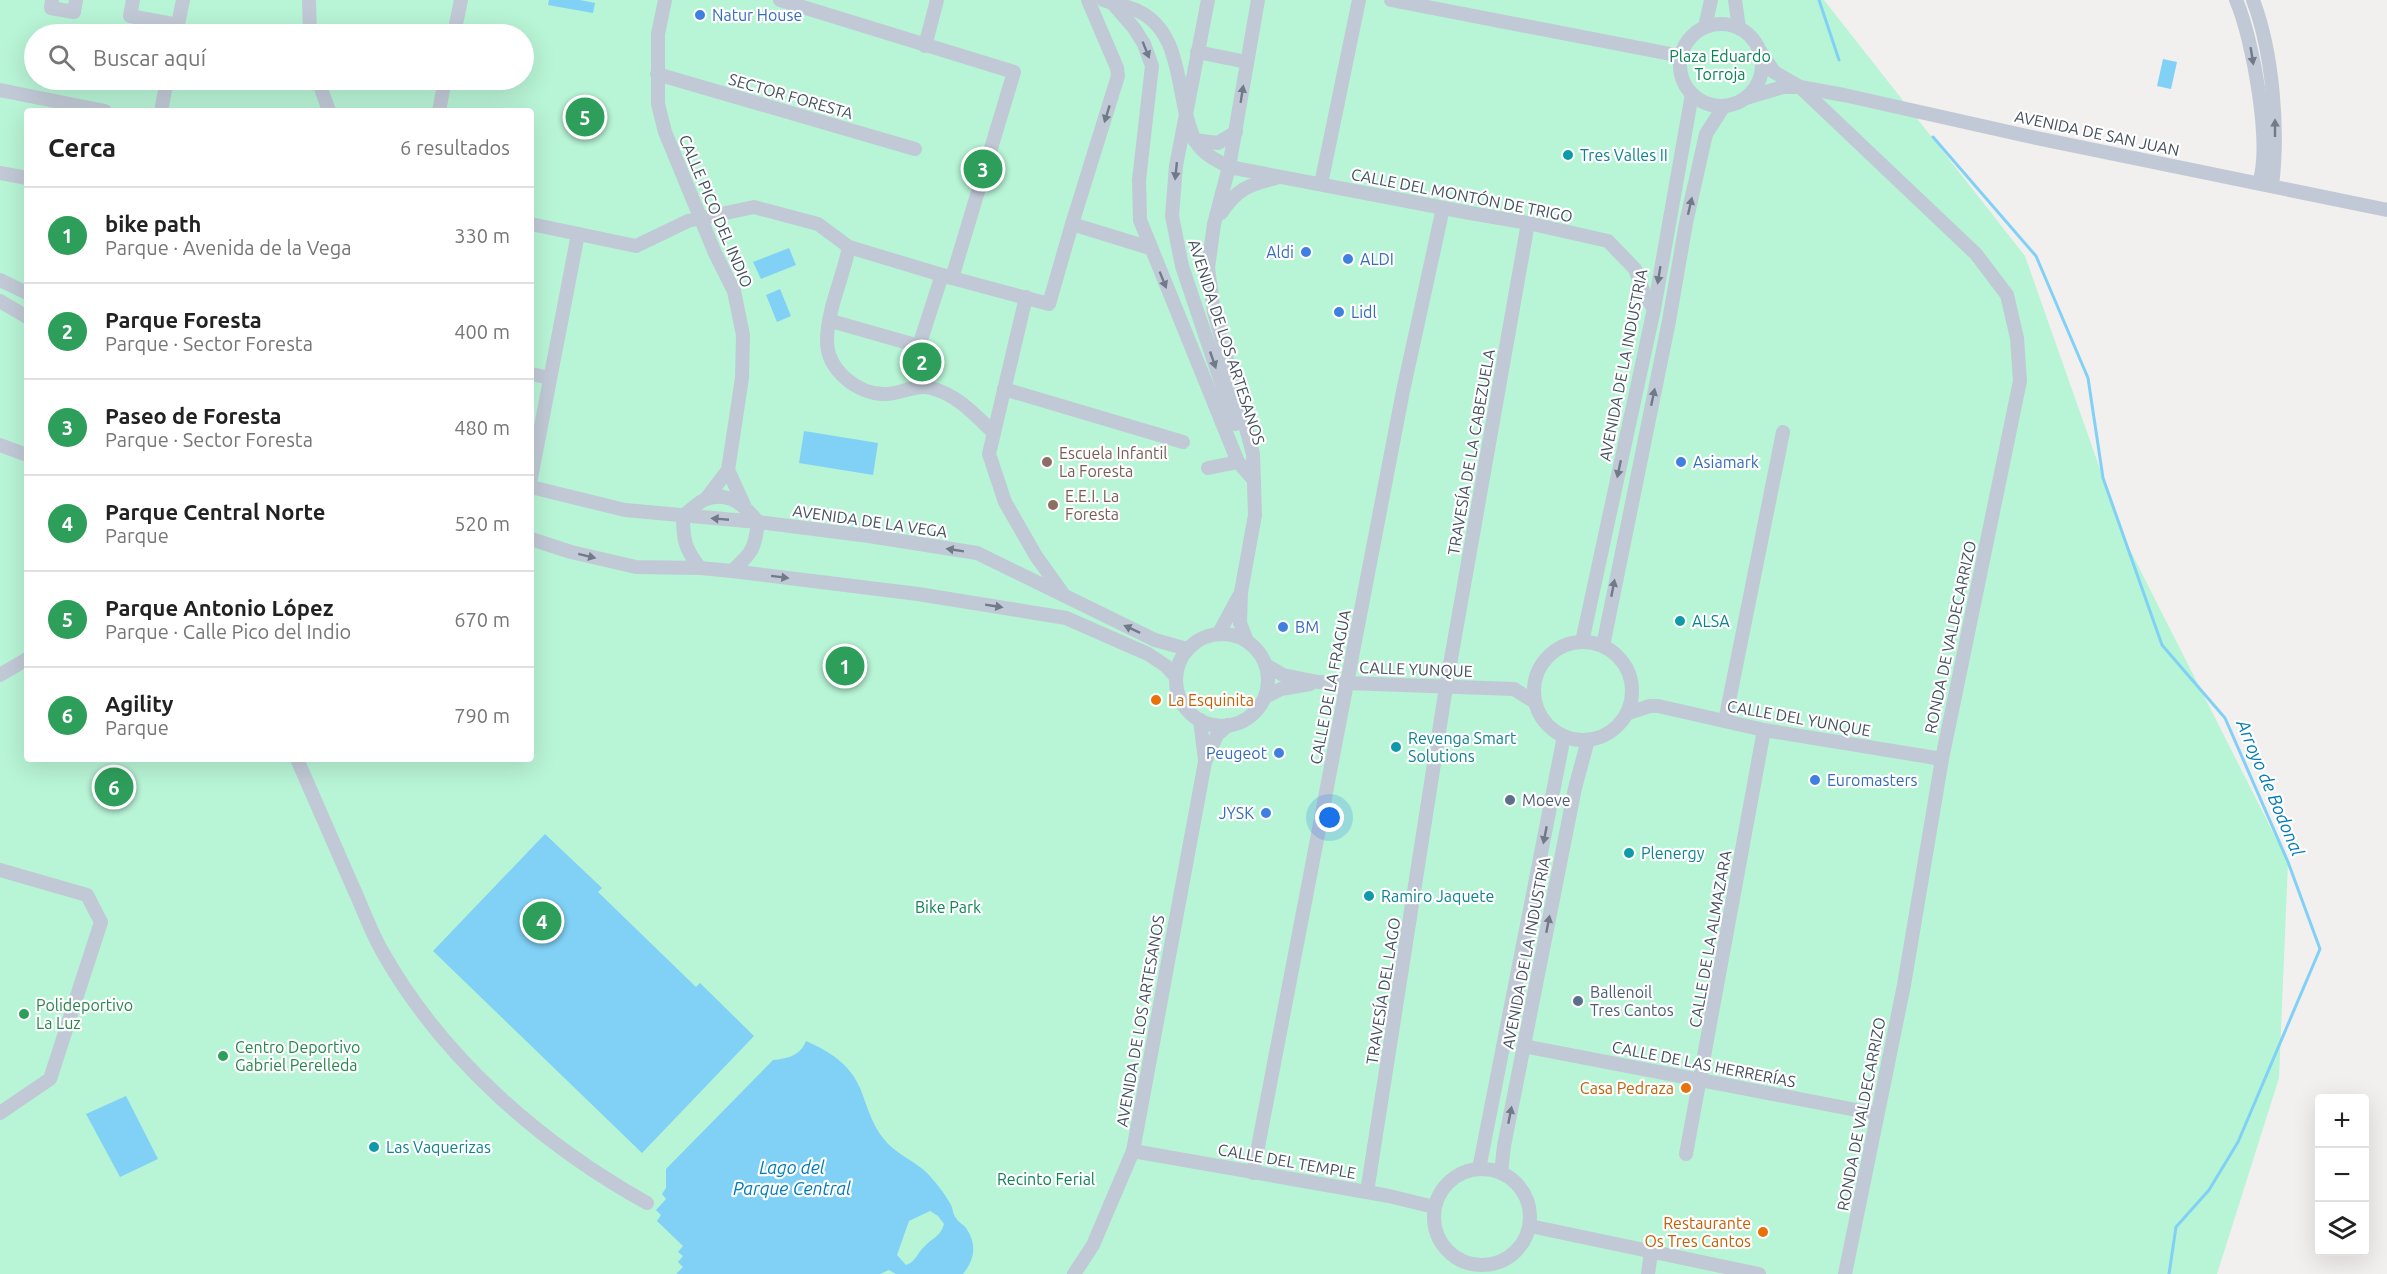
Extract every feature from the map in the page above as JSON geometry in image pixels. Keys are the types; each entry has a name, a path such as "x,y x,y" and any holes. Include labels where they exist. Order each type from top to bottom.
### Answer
{"street":[{"path":"52,0 51,8 74,12 76,0"},
{"path":"133,0 130,16 157,24"},
{"path":"178,24 183,0"},
{"path":"309,0 310,24"},
{"path":"456,24 461,0"},
{"name":"CALLE PICO DEL INDIO","path":"665,0 658,34 658,104 665,132 734,291 743,335 742,378 728,470 706,499 683,516"},
{"path":"780,0 1014,72 947,276 919,346 831,321"},
{"path":"925,46 937,0"},
{"path":"534,225 636,246 688,221 754,207 818,224 849,247 1050,304 1118,76 1117,68 1088,0"},
{"name":"AVENIDA DE LOS ARTESANOS","path":"1208,0 1176,166 1172,216 1182,266 1254,480"},
{"name":"AVENIDA DE LOS ARTESANOS","path":"1247,641 1240,623 1241,592 1255,515 1253,454 1211,299 1208,268 1214,224 1236,132 1258,0"},
{"path":"1321,184 1359,0"},
{"path":"1390,0 1681,56"},
{"path":"1705,27 1712,0"},
{"path":"1735,0 1738,28"},
{"path":"2236,0 2249,37 2260,115 2265,185"},
{"path":"2253,0 2265,43 2275,120 2265,185"},
{"path":"1108,1 1139,11 1156,24 1166,38 1174,56 1194,140 1210,157 1229,167"},
{"path":"1108,1 1134,28 1144,44 1152,66 1138,196 1140,220 1238,462 1254,480"},
{"path":"1746,98 1755,89 1761,77 1760,51 1755,41 1738,28 1728,24 1705,27 1690,39 1681,56 1682,76 1692,94 1712,105 1724,106 1736,104 1746,98 1773,89 1800,87"},
{"name":"RONDA DE VALDECARRIZO","path":"1760,51 1774,72 1800,87 1976,254 2007,295 2017,338 2020,381 1942,759 1904,985 1845,1274"},
{"path":"1197,52 1247,62"},
{"name":"SECTOR FORESTA","path":"657,74 915,149"},
{"name":"AVENIDA DE SAN JUAN","path":"1800,87 2387,210"},
{"path":"0,90 90,108"},
{"path":"162,108 165,90"},
{"path":"322,90 328,108"},
{"path":"440,108 444,90"},
{"name":"AVENIDA DE LA INDUSTRIA","path":"1582,642 1653,309 1692,94"},
{"path":"1835,120 1839,101 1844,95"},
{"path":"1602,646 1669,321 1686,223 1706,134 1724,106"},
{"path":"1194,140 1218,143 1236,132"},
{"name":"CALLE DEL MONTÓN DE TRIGO","path":"1229,167 1528,223 1608,241 1635,269 1653,309"},
{"path":"0,173 24,177"},
{"path":"1214,224 1232,197 1254,183 1281,177"},
{"name":"CALLE DE LA FRAGUA","path":"1253,1173 1403,391 1443,208"},
{"name":"TRAVESÍA DE LA CABEZUELA","path":"1446,687 1528,223"},
{"path":"1072,224 1150,248"},
{"path":"534,462 578,234"},
{"path":"849,247 827,340 829,357 840,375 861,388 886,394 908,388 929,387 946,393 964,404 994,433"},
{"path":"0,280 24,292"},
{"path":"1026,297 989,454 1005,502 1036,556 1066,597"},
{"path":"1173,304 1192,297 1211,299"},
{"path":"0,301 24,315"},
{"path":"534,375 550,378"},
{"path":"1004,389 1183,442"},
{"path":"1725,721 1783,432"},
{"path":"0,445 24,454"},
{"path":"1208,468 1238,462"},
{"path":"728,470 744,505 759,522 756,545 732,571"},
{"name":"AVENIDA DE LA VEGA","path":"534,488 625,510 759,522 977,553 1155,640 1187,650"},
{"path":"706,499 726,498 744,505"},
{"path":"683,516 683,538 689,554 700,568"},
{"path":"534,540 571,552 636,567 732,571 918,594 1066,618 1148,654 1166,666 1176,677"},
{"name":"AVENIDA DE LOS ARTESANOS","path":"1219,633 1241,592"},
{"path":"1219,633 1234,635 1247,641 1258,651 1266,665 1268,687 1264,697 1250,716 1228,726 1209,724 1190,712 1182,702 1177,690 1176,677 1181,658 1187,650 1196,641 1219,633"},
{"path":"1582,642 1602,646 1614,653 1624,664 1630,677 1632,691 1628,713 1618,726 1604,736 1588,740 1564,736 1551,728 1541,716 1535,702 1535,680 1542,665 1552,653 1566,645 1582,642"},
{"path":"0,675 24,660"},
{"name":"CALLE YUNQUE","path":"1266,665 1283,675 1318,682"},
{"name":"CALLE YUNQUE","path":"1264,697 1281,689 1318,682 1514,689 1535,680"},
{"name":"TRAVESÍA DEL LAGO","path":"1367,1192 1446,687"},
{"path":"1514,689 1535,702"},
{"name":"CALLE DEL YUNQUE","path":"1632,691 1650,706 1764,730 1942,759"},
{"name":"CALLE DEL YUNQUE","path":"1628,713 1650,706"},
{"name":"AVENIDA DE LOS ARTESANOS","path":"1200,720 1205,762"},
{"name":"AVENIDA DE LOS ARTESANOS","path":"1074,1274 1093,1245 1133,1151 1205,762 1217,735 1228,726"},
{"name":"CALLE DE LA ALMAZARA","path":"1686,1154 1764,730"},
{"name":"AVENIDA DE LA INDUSTRIA","path":"1479,1169 1564,736"},
{"name":"AVENIDA DE LA INDUSTRIA","path":"1501,1173 1504,1146 1575,788 1588,740"},
{"path":"298,762 382,951 431,1024 499,1097 556,1144 647,1203"},
{"path":"0,1113 50,1079 101,922 87,895 3,874"},
{"name":"CALLE DE LAS HERRERÍAS","path":"1524,1046 1878,1114"},
{"name":"CALLE DEL TEMPLE","path":"1133,1151 1367,1192 1434,1207"},
{"path":"1479,1169 1501,1173 1515,1182 1525,1194 1530,1209 1530,1226 1524,1242 1514,1254 1499,1263 1481,1270 1461,1268 1438,1238 1434,1223 1434,1207 1440,1192 1450,1180 1464,1172 1479,1169"},
{"path":"1530,1226 1760,1274"},
{"path":"1648,1274 1651,1252"}],"green space":[{"path":"0,0 1824,0 2025,256 2125,540 2288,862 2279,1078 2217,1274 0,1274"}],"water":[{"path":"549,0 580,0 595,3 593,13 548,5"},
{"path":"2163,59 2177,62 2171,89 2157,86"},
{"path":"789,248 796,265 761,279 753,262"},
{"path":"780,289 791,316 777,322 766,295"},
{"path":"804,431 878,443 873,475 799,463"},
{"path":"545,834 602,888 598,892 696,987 700,983 754,1036 642,1153 433,951"},
{"name":"Lago del Parque Central","path":"806,1041 815,1045 845,1065 856,1080 872,1120 883,1138 926,1172 943,1192 955,1217 966,1228 972,1240 972,1257 963,1274 896,1274 889,1270 880,1274 676,1274 683,1267 678,1262 683,1256 678,1252 683,1246 657,1221 661,1215 656,1210 666,1199 662,1194 666,1188 666,1169 773,1060 793,1055 804,1046","holes":["930,1211 944,1224 941,1231 912,1262 906,1265 897,1255 909,1221"]},
{"path":"126,1096 158,1159 120,1177 86,1114"}],"waterway":[{"name":"Arroyo de Bodonal","path":"1819,0 1839,60"},
{"name":"Arroyo de Bodonal","path":"1933,137 2036,256 2088,378 2103,478 2162,645 2225,718 2288,862 2320,949 2238,1142 2209,1190 2176,1227 2169,1274"}],"place":[{"name":"Natur House","path":"700,15"},
{"name":"Parque Antonio López","path":"585,117"},
{"name":"Tres Valles II","path":"1568,155"},
{"name":"Paseo de Foresta","path":"983,169"},
{"name":"Aldi","path":"1306,252"},
{"name":"ALDI","path":"1348,259"},
{"name":"Lidl","path":"1339,312"},
{"name":"Parque Foresta","path":"922,362"},
{"name":"Escuela Infantil La Foresta","path":"1047,462"},
{"name":"Asiamark","path":"1681,462"},
{"name":"E.E.I. La Foresta","path":"1053,505"},
{"name":"ALSA","path":"1680,621"},
{"name":"BM","path":"1283,627"},
{"name":"bike path","path":"845,666"},
{"name":"La Esquinita","path":"1156,700"},
{"name":"Revenga Smart Solutions","path":"1396,747"},
{"name":"Peugeot","path":"1279,753"},
{"name":"Euromasters","path":"1815,780"},
{"name":"Agility","path":"114,787"},
{"name":"Moeve","path":"1510,800"},
{"name":"JYSK","path":"1266,813"},
{"name":"Plenergy","path":"1629,853"},
{"name":"Ramiro Jaquete","path":"1369,896"},
{"name":"Parque Central Norte","path":"542,921"},
{"name":"Ballenoil Tres Cantos","path":"1578,1001"},
{"name":"Polideportivo La Luz","path":"24,1014"},
{"name":"Centro Deportivo Gabriel Perelleda","path":"223,1056"},
{"name":"Casa Pedraza","path":"1686,1088"},
{"name":"Las Vaquerizas","path":"374,1147"},
{"name":"Restaurante Os Tres Cantos","path":"1763,1232"}],"park label":[{"name":"Plaza Eduardo Torroja","path":"1720,65"},
{"name":"Bike Park","path":"948,907"},
{"name":"Recinto Ferial","path":"1046,1179"}]}
